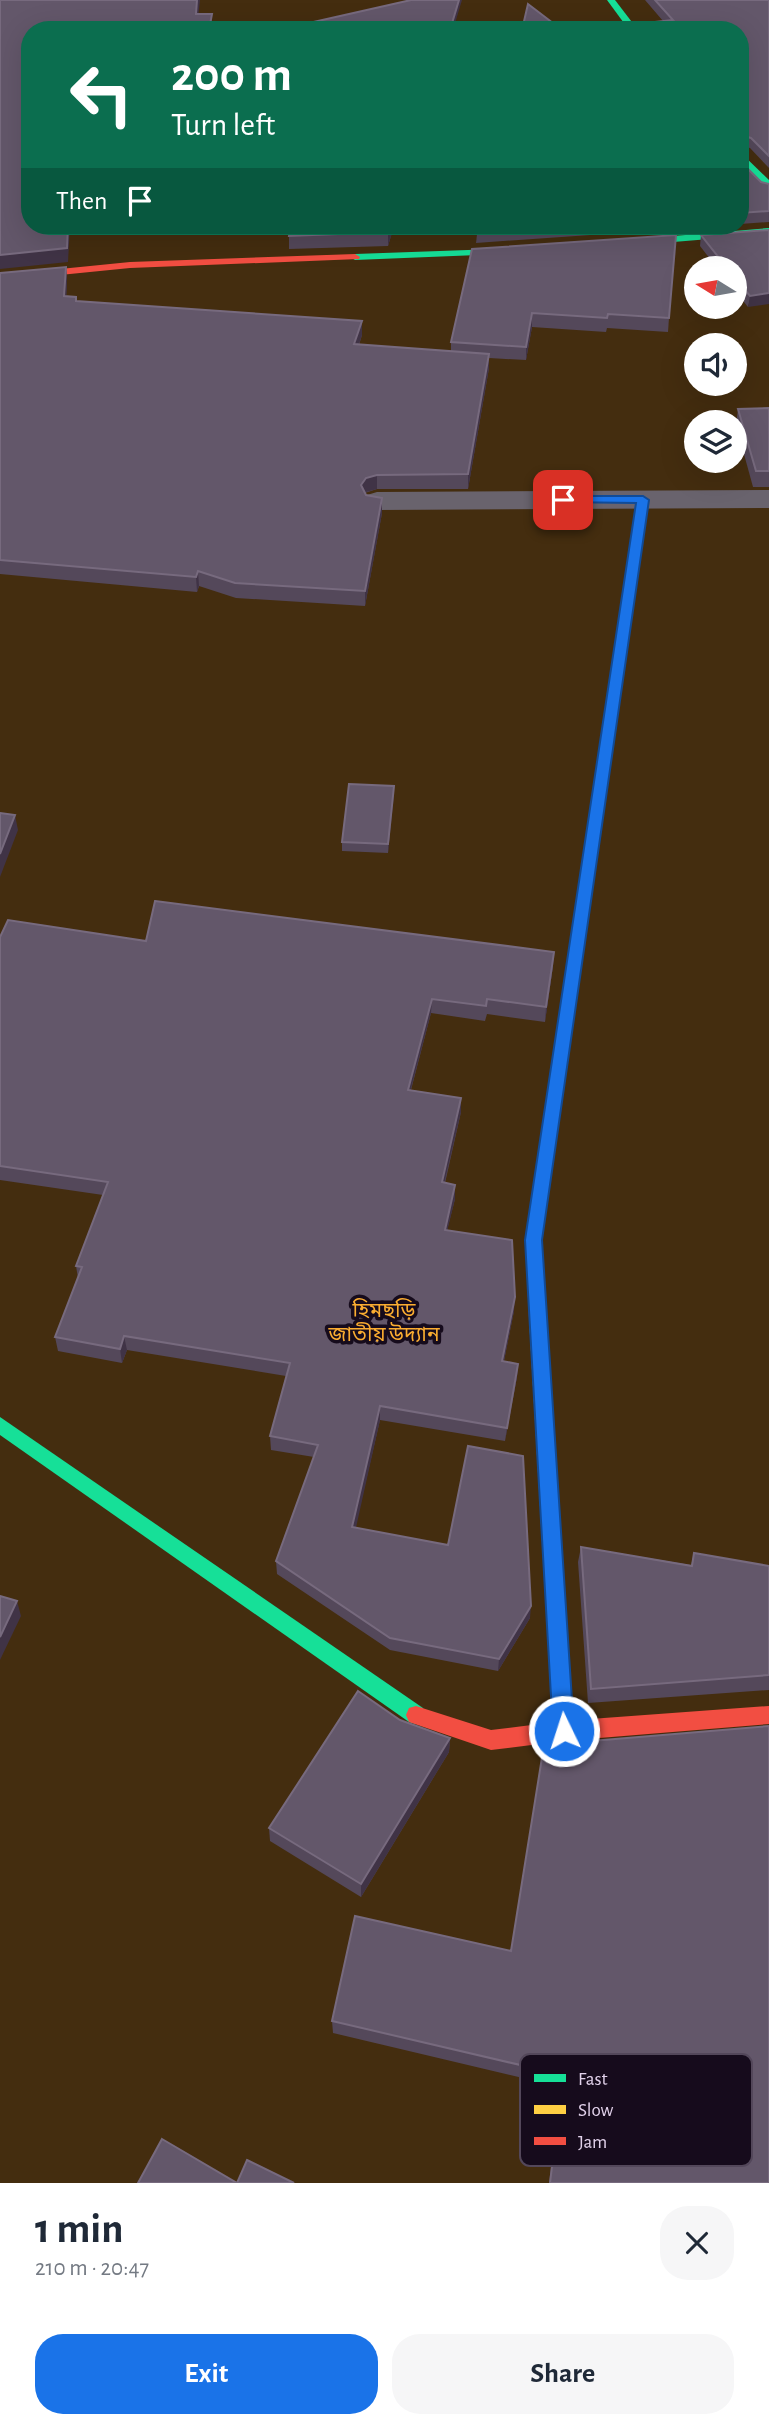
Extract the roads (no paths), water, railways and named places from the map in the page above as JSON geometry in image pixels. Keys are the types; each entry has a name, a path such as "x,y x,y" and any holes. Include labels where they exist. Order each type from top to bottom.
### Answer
{"street":[{"path":"611,0 627,21"},
{"path":"749,165 769,186"},
{"path":"749,233 769,231"},
{"path":"604,244 718,235"},
{"path":"0,278 130,265 536,250"},
{"path":"377,501 769,499"},
{"path":"564,1731 533,1240 643,500"},
{"path":"0,1425 418,1716 491,1740 564,1731 769,1715"}],"park label":[{"name":"হিমছড়ি জাতীয় উদ্যান","path":"384,1322"}]}
